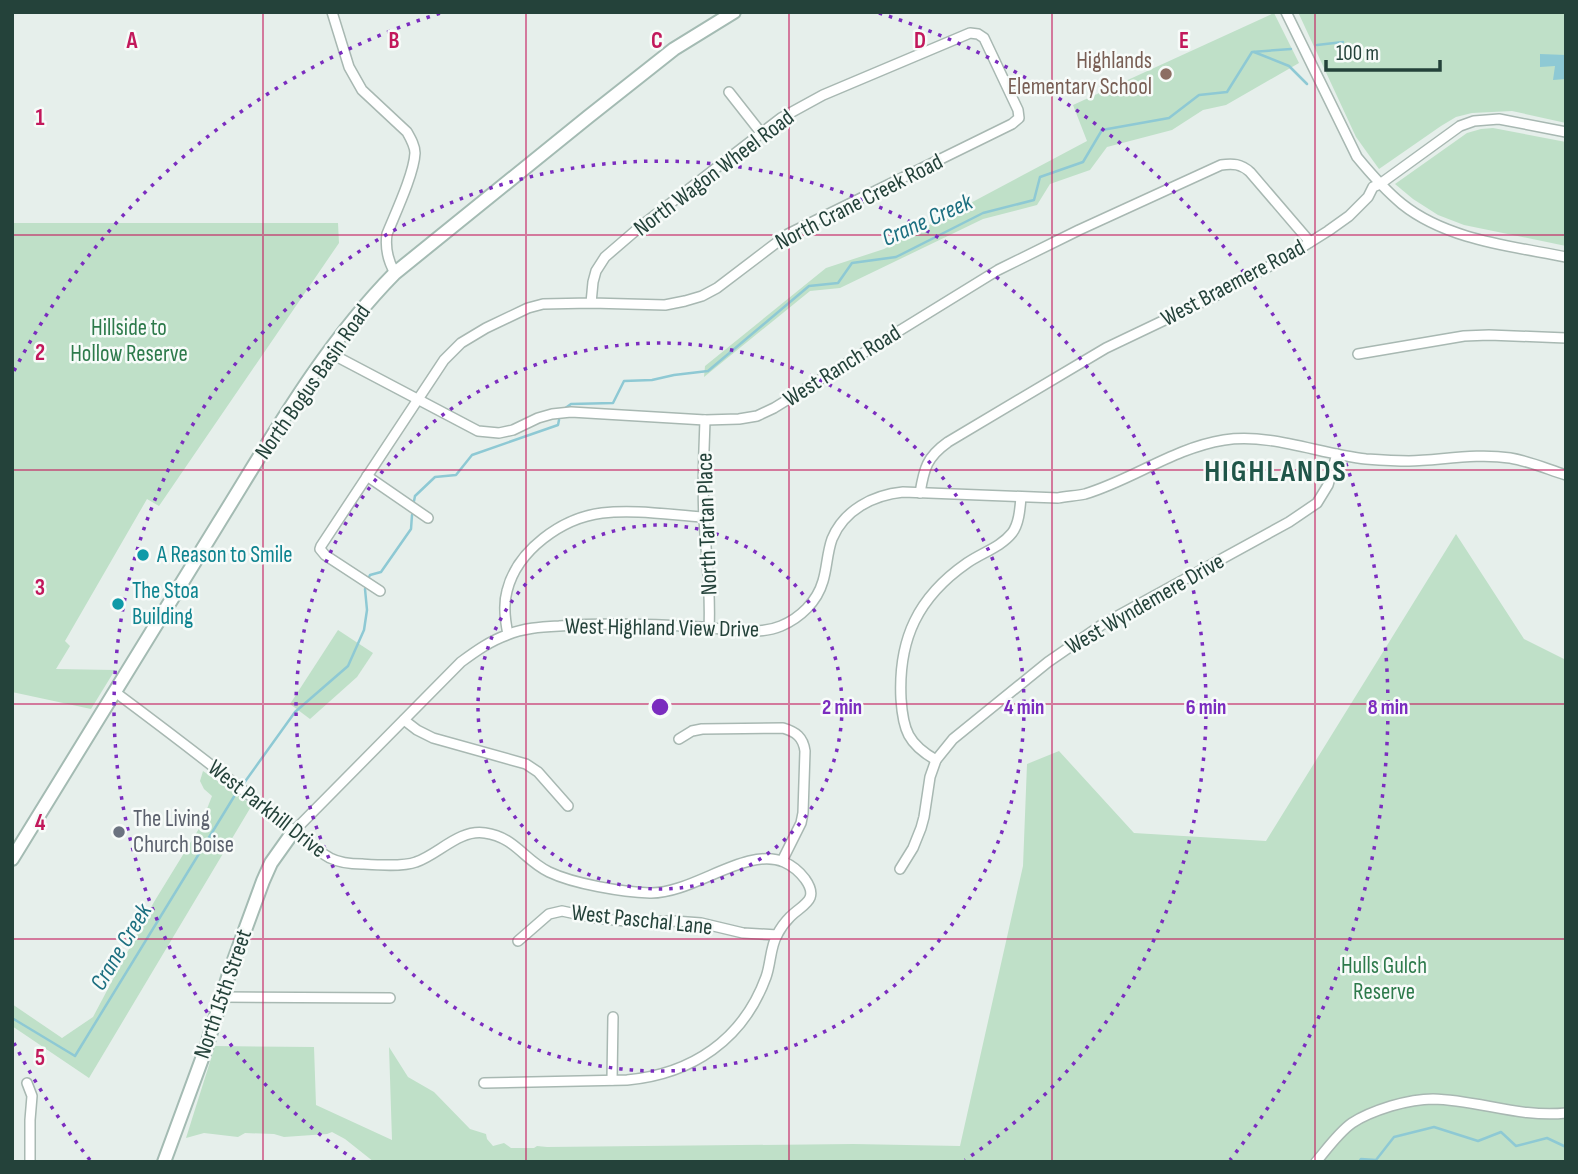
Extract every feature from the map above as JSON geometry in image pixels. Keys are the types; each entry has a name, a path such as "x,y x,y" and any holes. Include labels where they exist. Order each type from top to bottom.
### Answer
{"street":[{"path":"332,12 349,67 362,90 407,132 415,152 412,169 387,234 388,256 395,273"},
{"name":"North Bogus Basin Road","path":"12,859 260,456 328,352 368,301 395,273 710,18 734,12"},
{"path":"1286,12 1357,156 1380,184 1402,204 1451,231 1566,257"},
{"name":"North Wagon Wheel Road","path":"591,303 596,271 605,257 781,118 823,95 970,33 984,38 1018,110 1018,118"},
{"path":"729,92 762,134"},
{"name":"North Crane Creek Road","path":"380,591 320,549 417,399 444,360 461,343 528,308 543,304 665,305 702,296 717,288 788,234 1013,124 1018,118"},
{"name":"West Braemere Road","path":"920,493 927,463 936,451 948,442 1106,348 1215,296 1288,256 1349,216 1368,197 1373,187 1451,131 1474,121 1499,119 1566,132"},
{"name":"West Ranch Road","path":"328,352 478,432 499,433 513,430 538,418 570,412 705,420 739,419 757,416 774,408 998,270 1221,165 1232,163 1243,166 1250,172 1310,242"},
{"path":"1358,354 1464,336 1566,338"},
{"name":"North Tartan Place","path":"705,420 703,466 710,595 709,628"},
{"name":"West Highland View Drive","path":"293,832 461,662 484,645 508,634 532,628 596,623 763,631 781,626 809,607 818,595 832,540 840,524 851,512 886,494 903,492 1058,498 1082,495 1191,449 1223,440 1262,440 1364,458 1406,461 1508,457 1566,475"},
{"name":"West Wyndemere Drive","path":"900,869 921,828 927,791 936,760 953,739 1048,662 1103,624 1289,522 1317,503 1328,485 1337,454"},
{"path":"367,476 428,518"},
{"path":"936,760 914,743 906,732 902,717 902,675 910,629 920,608 935,589 1012,533 1016,526 1021,497"},
{"path":"508,634 505,609 513,574 530,551 551,533 575,520 599,513 704,517"},
{"name":"West Parkhill Drive","path":"116,692 218,770 293,832 334,860 354,863 414,863 456,839 482,832 510,841 535,863 568,879 631,892 652,893 689,885 747,861 766,858 782,861"},
{"path":"404,720 433,738 526,764 538,772 568,806"},
{"path":"484,1083 649,1078 691,1064 715,1048 737,1028 752,1006 766,977 777,935 787,920 808,902 811,895 810,887 803,877 795,868 782,861 801,823 803,813 806,751 804,743 800,735 783,728 702,729 692,731 679,739"},
{"name":"North 15th Street","path":"164,1162 263,881 271,863 293,832"},
{"name":"West Paschal Lane","path":"518,941 549,914 562,911 636,922 701,923 743,933 777,935"},
{"path":"222,997 390,998"},
{"path":"612,1080 613,1017"},
{"path":"27,1083 32,1096 30,1162"},
{"path":"1316,1162 1351,1124 1375,1111 1418,1099 1455,1100 1534,1114 1566,1113"}],"green space":[{"path":"1298,12 1566,12 1566,123 1512,111 1472,113 1456,117 1441,126 1379,169 1356,137"},
{"path":"1274,13 1299,63 1226,105 1203,110 1172,130 1107,147 1090,170 1050,184 1037,205 983,219 840,288 810,291 704,377 705,366 826,268 884,249 1087,141 1073,105"},
{"path":"1493,128 1566,142 1566,246 1464,225 1438,215 1395,184 1467,133"},
{"name":"Hillside to Hollow Reserve","path":"12,223 338,223 339,243 159,506 147,499 65,641 70,646 56,669 115,670 91,709 12,692"},
{"name":"Hulls Gulch Reserve","path":"1456,534 1524,639 1566,660 1566,1162 374,1162 332,1132 284,1137 274,1134 245,1133 238,1137 204,1133 186,1138 215,1046 314,1047 316,1105 392,1140 389,1047 408,1077 434,1092 470,1129 486,1134 493,1146 504,1143 511,1148 853,1144 960,1146 1023,866 1027,764 1059,751 1134,833 1266,841"},
{"path":"338,630 373,653 357,677 310,719 290,704"},
{"path":"203,771 252,805 89,1078 12,1026 12,1004 62,1038 93,1017 154,902 200,827 212,796 200,781"}],"water":[{"path":"1540,54 1566,55 1565,79 1553,80 1555,66 1540,67"}],"waterway":[{"name":"Crane Creek","path":"1317,45 1343,42"},
{"name":"Crane Creek","path":"564,409 571,404 613,403 624,381 652,380 708,371 809,286 838,283 852,263 896,257 983,213 1034,200 1040,177 1083,162 1102,130 1169,118 1199,95 1227,92 1252,52 1291,49"},
{"path":"1254,52 1289,66 1307,84"},
{"name":"Crane Creek","path":"414,501 415,496 435,477 456,475 472,455 558,425 559,420"},
{"name":"Crane Creek","path":"369,577 381,572 411,529 412,515"},
{"name":"Crane Creek","path":"244,783 295,712 348,666 364,630 367,610 365,589"},
{"name":"Crane Creek","path":"12,1018 75,1056 235,795"},
{"path":"1359,1162 1361,1159 1376,1160 1394,1137 1434,1127 1478,1141 1501,1132 1516,1146 1547,1138 1566,1147"}],"place":[{"name":"Highlands Elementary School","path":"1166,74"},
{"name":"A Reason to Smile","path":"143,555"},
{"name":"The Stoa Building","path":"118,604"},
{"name":"The Living Church Boise","path":"119,832"}],"district":[{"name":"HIGHLANDS","path":"1276,472"}]}
